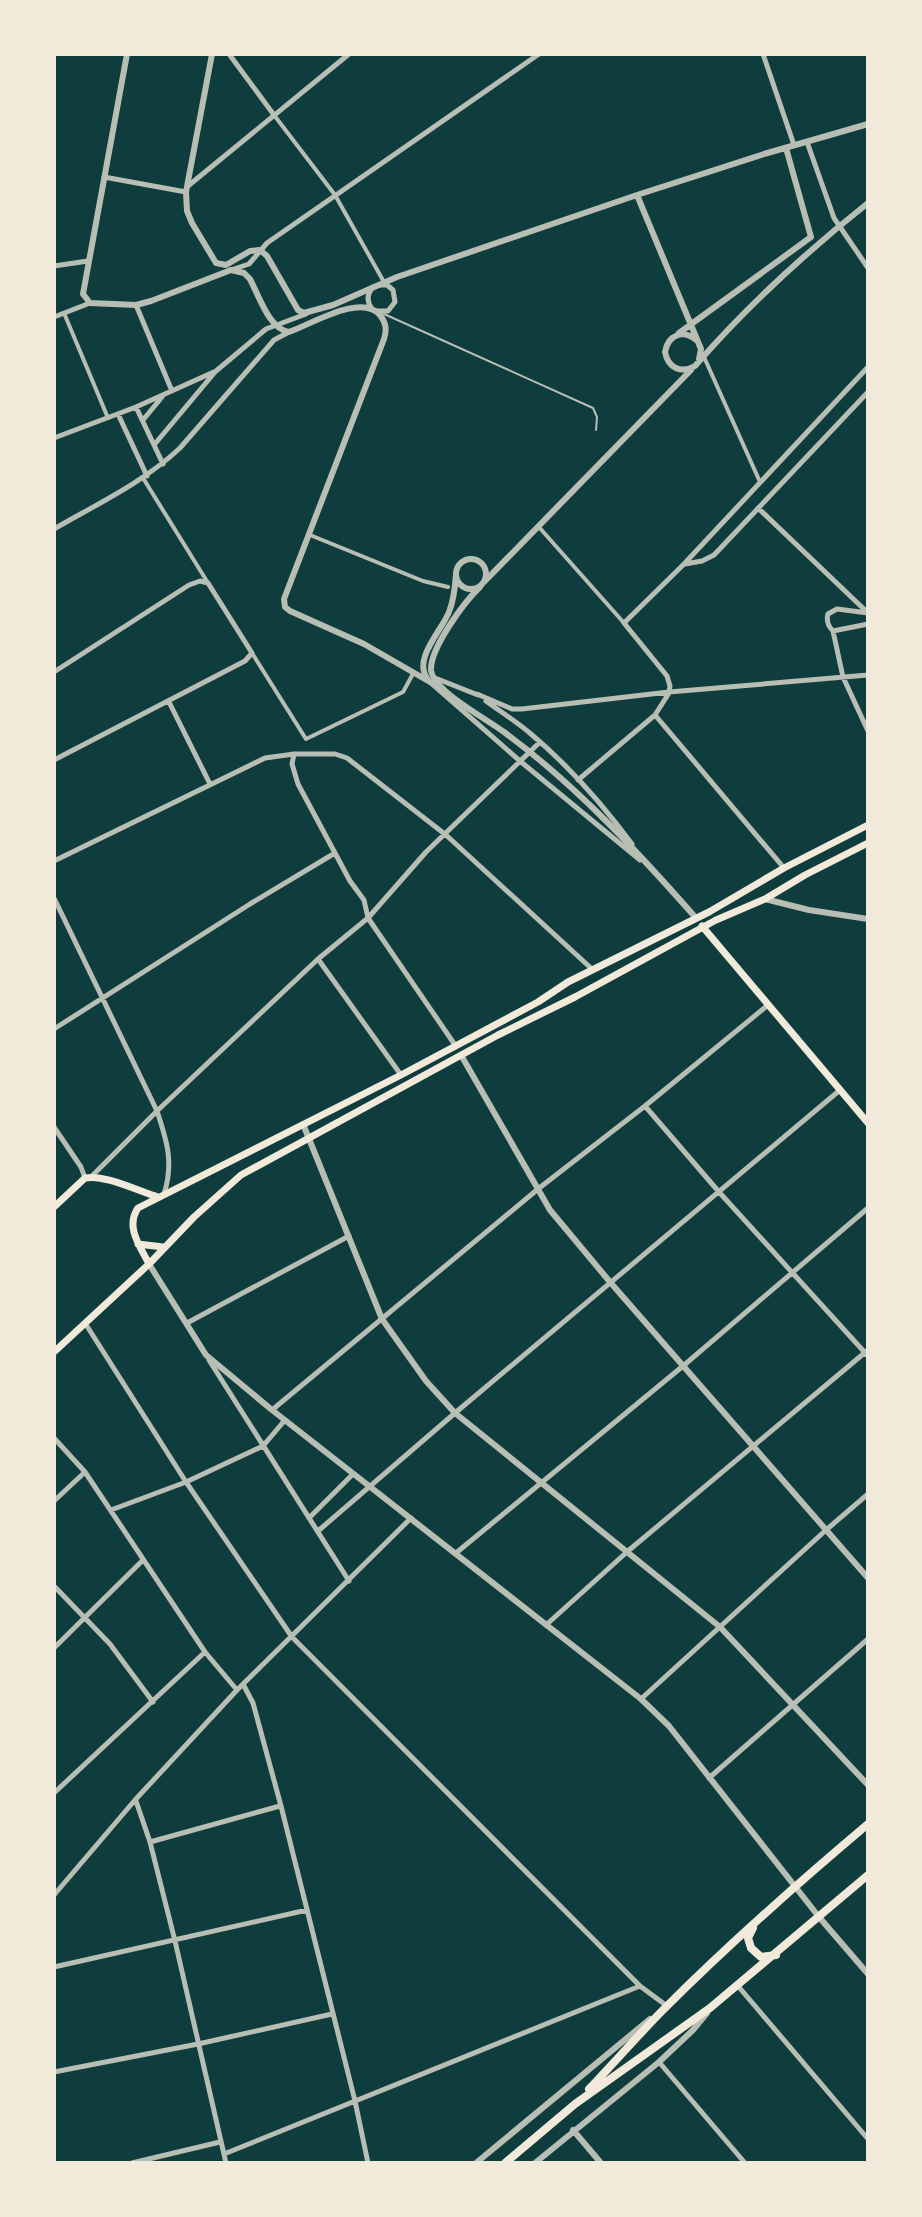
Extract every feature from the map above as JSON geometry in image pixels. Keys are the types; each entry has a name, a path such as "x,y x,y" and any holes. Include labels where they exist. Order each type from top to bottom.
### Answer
{"highway":[{"path":"575,2104 665,2008 796,1885 868,1824"},
{"path":"505,2163 575,2104 738,1986 868,1875"},
{"path":"755,1923 748,1944 761,1957 776,1955"}],"main road":[{"path":"149,1264 132,1228 138,1208 401,1075 538,1002 568,982 696,918 868,825"},
{"path":"54,1352 241,1175 461,1055 868,843"},
{"path":"784,868 789,870 793,882"},
{"path":"696,918 868,1123"},
{"path":"593,970 601,974 602,982"},
{"path":"568,982 568,992 575,997"},
{"path":"54,1207 89,1177 108,1179 161,1196"},
{"path":"138,1244 163,1247"}],"street":[{"path":"90,303 83,294 127,54"},
{"path":"212,54 186,190 187,211 216,263 226,265 250,251 260,250 267,256 298,310 307,313"},
{"path":"54,529 163,464 274,340 349,308 363,306 376,312 388,311 396,300 390,287 379,284 335,195 229,54"},
{"path":"104,177 186,190 349,54"},
{"path":"54,317 90,303 136,305 151,301 249,264 260,250 335,195 539,54"},
{"path":"763,54 812,234 821,240"},
{"path":"154,445 216,371 266,329 333,305 379,284 637,195 868,124"},
{"path":"807,142 839,226 868,268"},
{"path":"637,195 701,349 694,365"},
{"path":"655,871 520,761 432,680 432,666 441,641 465,602 759,296 868,203"},
{"path":"694,365 679,369 669,363 666,346 675,335 807,242 812,234"},
{"path":"207,279 214,272 211,257"},
{"path":"54,266 88,261"},
{"path":"231,270 241,272 250,279 275,325 289,332"},
{"path":"379,284 368,296 369,303 387,329 284,599 287,609 364,644 414,672 512,709 868,675"},
{"path":"136,305 169,392"},
{"path":"64,313 108,418"},
{"path":"675,335 689,335 696,340"},
{"path":"703,355 760,482"},
{"path":"624,623 684,564 868,367"},
{"path":"54,438 136,407 216,371"},
{"path":"142,421 169,392"},
{"path":"684,564 709,558 868,392"},
{"path":"136,407 163,464"},
{"path":"118,414 145,477 306,739 403,692 414,672"},
{"path":"758,508 868,613"},
{"path":"538,526 624,623 667,676 670,686 655,715 578,780"},
{"path":"310,535 423,581 448,587"},
{"path":"456,575 464,588 471,589 482,585 487,574 485,567 474,559 461,562 457,567 456,575 454,599 424,659 422,668 425,676 520,743 567,784 643,858 696,918"},
{"path":"54,672 189,585 200,581 208,583"},
{"path":"868,613 837,609 828,614 826,620 833,631 843,677 868,731"},
{"path":"833,631 868,624"},
{"path":"54,760 169,702 249,658 252,653"},
{"path":"477,694 540,742 578,780 643,858"},
{"path":"169,702 210,784"},
{"path":"655,715 784,868"},
{"path":"54,1127 89,1177 318,959 368,918 426,852 540,742"},
{"path":"294,754 292,764 298,784 364,900 368,918 455,1045"},
{"path":"54,861 265,758 335,754 347,758 446,835 593,970"},
{"path":"54,1029 335,853"},
{"path":"54,898 157,1111 169,1157 169,1177 161,1196"},
{"path":"765,899 809,910 868,919"},
{"path":"318,959 401,1075"},
{"path":"272,1410 538,1189 768,1005"},
{"path":"461,1055 550,1210 868,1578"},
{"path":"318,1531 840,1090"},
{"path":"546,1625 628,1551 867,1353 719,1192 645,1106"},
{"path":"303,1124 382,1319 426,1381 455,1413 720,1627 868,1785"},
{"path":"456,1553 868,1208"},
{"path":"187,1323 349,1236"},
{"path":"149,1264 349,1581"},
{"path":"85,1323 186,1482 292,1637 665,2008 476,2163"},
{"path":"206,1355 641,1699 669,1726 819,1917 868,1974"},
{"path":"111,1510 186,1482 263,1446 285,1420"},
{"path":"54,1438 85,1472 205,1652 237,1690"},
{"path":"54,1501 85,1472"},
{"path":"309,1518 354,1473"},
{"path":"641,1699 868,1494"},
{"path":"54,1895 135,1800 237,1690 411,1518"},
{"path":"54,1648 143,1560"},
{"path":"54,1586 118,1654 153,1702"},
{"path":"709,1778 868,1639"},
{"path":"54,1793 205,1652"},
{"path":"243,1684 253,1703 281,1806 368,2163"},
{"path":"135,1800 150,1842 175,1941 226,2163"},
{"path":"150,1842 281,1806"},
{"path":"54,1967 307,1910"},
{"path":"224,2154 640,1986"},
{"path":"738,1986 868,2139"},
{"path":"535,2163 659,2062 693,2030 710,2008"},
{"path":"54,2072 332,2014"},
{"path":"659,2062 745,2163"},
{"path":"573,2130 601,2163"},
{"path":"132,2163 221,2141"}],"lane":[{"path":"376,312 593,408 597,417 596,430"}]}
